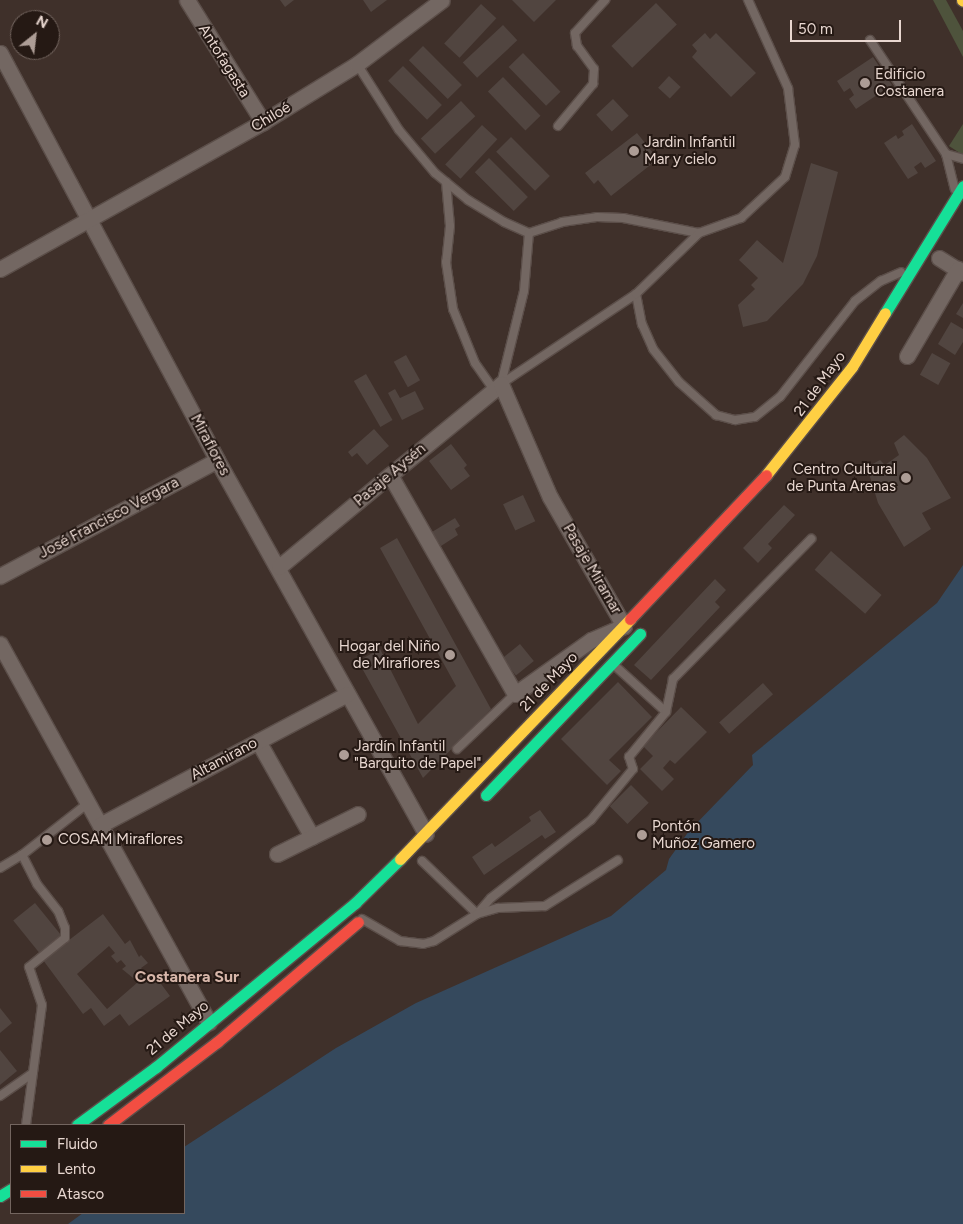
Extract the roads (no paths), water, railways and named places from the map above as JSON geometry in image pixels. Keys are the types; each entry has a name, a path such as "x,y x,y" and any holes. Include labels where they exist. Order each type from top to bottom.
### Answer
{"main road":[{"name":"21 de Mayo","path":"78,1124 148,1072 355,903 426,834 624,626 802,433 852,367 963,186"},
{"path":"930,272 942,254"},
{"path":"476,804 649,624"},
{"path":"109,1124 217,1042 365,915"}],"street":[{"name":"Antofagasta","path":"187,0 263,122"},
{"name":"Chiloé","path":"0,269 92,220 263,122 356,64 442,0"},
{"name":"Miraflores","path":"0,53 92,220 217,460 279,567 347,694 426,834"},
{"path":"907,356 960,271 942,254"},
{"name":"Pasaje Aysén","path":"279,567 498,387"},
{"name":"Pasaje Miramar","path":"498,387 550,497 624,626 591,640 515,694"},
{"name":"José Francisco Vergara","path":"0,576 217,460"},
{"path":"390,475 515,694"},
{"path":"0,644 208,1022"},
{"name":"Altamirano","path":"100,825 347,694"},
{"path":"258,741 312,837"},
{"path":"277,854 358,814"}],"lane":[{"path":"558,126 594,84 594,69 577,46 575,33 605,0"},
{"path":"498,387 636,294 699,234 740,218 785,177 795,145 788,88 748,0"},
{"path":"870,40 946,154 957,197"},
{"path":"356,64 399,130 446,182 468,200 529,233 596,217 623,218 699,234"},
{"path":"946,154 963,159"},
{"path":"446,182 450,226 446,262 453,309 470,354 498,387"},
{"path":"498,387 524,291 529,233"},
{"path":"636,294 642,324 653,349 679,382 716,415 735,420 755,417 780,397 855,301 881,281 916,264"},
{"path":"477,914 491,898 591,820 633,769 629,756 666,712 673,679 811,539"},
{"path":"612,664 666,712"},
{"path":"457,749 515,694"},
{"path":"0,868 22,855 88,803"},
{"path":"22,855 37,884 58,911 65,928 65,938 29,967 42,1005 26,1124"},
{"path":"365,915 400,941 423,944 434,941 477,914 498,908 545,906 618,860"},
{"path":"422,861 477,914"},
{"path":"0,1096 33,1073"}],"water":[{"path":"963,565 963,1224 68,1224 82,1214 185,1214 185,1146 336,1048 416,1003 611,916 666,870 669,859 689,831 753,765 752,755 937,603"}],"place":[{"name":"Edificio Costanera","path":"865,83"},
{"name":"Jardin Infantil Mar y cielo","path":"634,151"},
{"name":"Centro Cultural de Punta Arenas","path":"906,478"},
{"name":"Hogar del Niño de Miraflores","path":"450,655"},
{"name":"Jardín Infantil \"Barquito de Papel\"","path":"344,755"},
{"name":"Pontón Muñoz Gamero","path":"642,835"},
{"name":"COSAM Miraflores","path":"47,840"}],"district":[{"name":"Costanera Sur","path":"187,977"}]}
